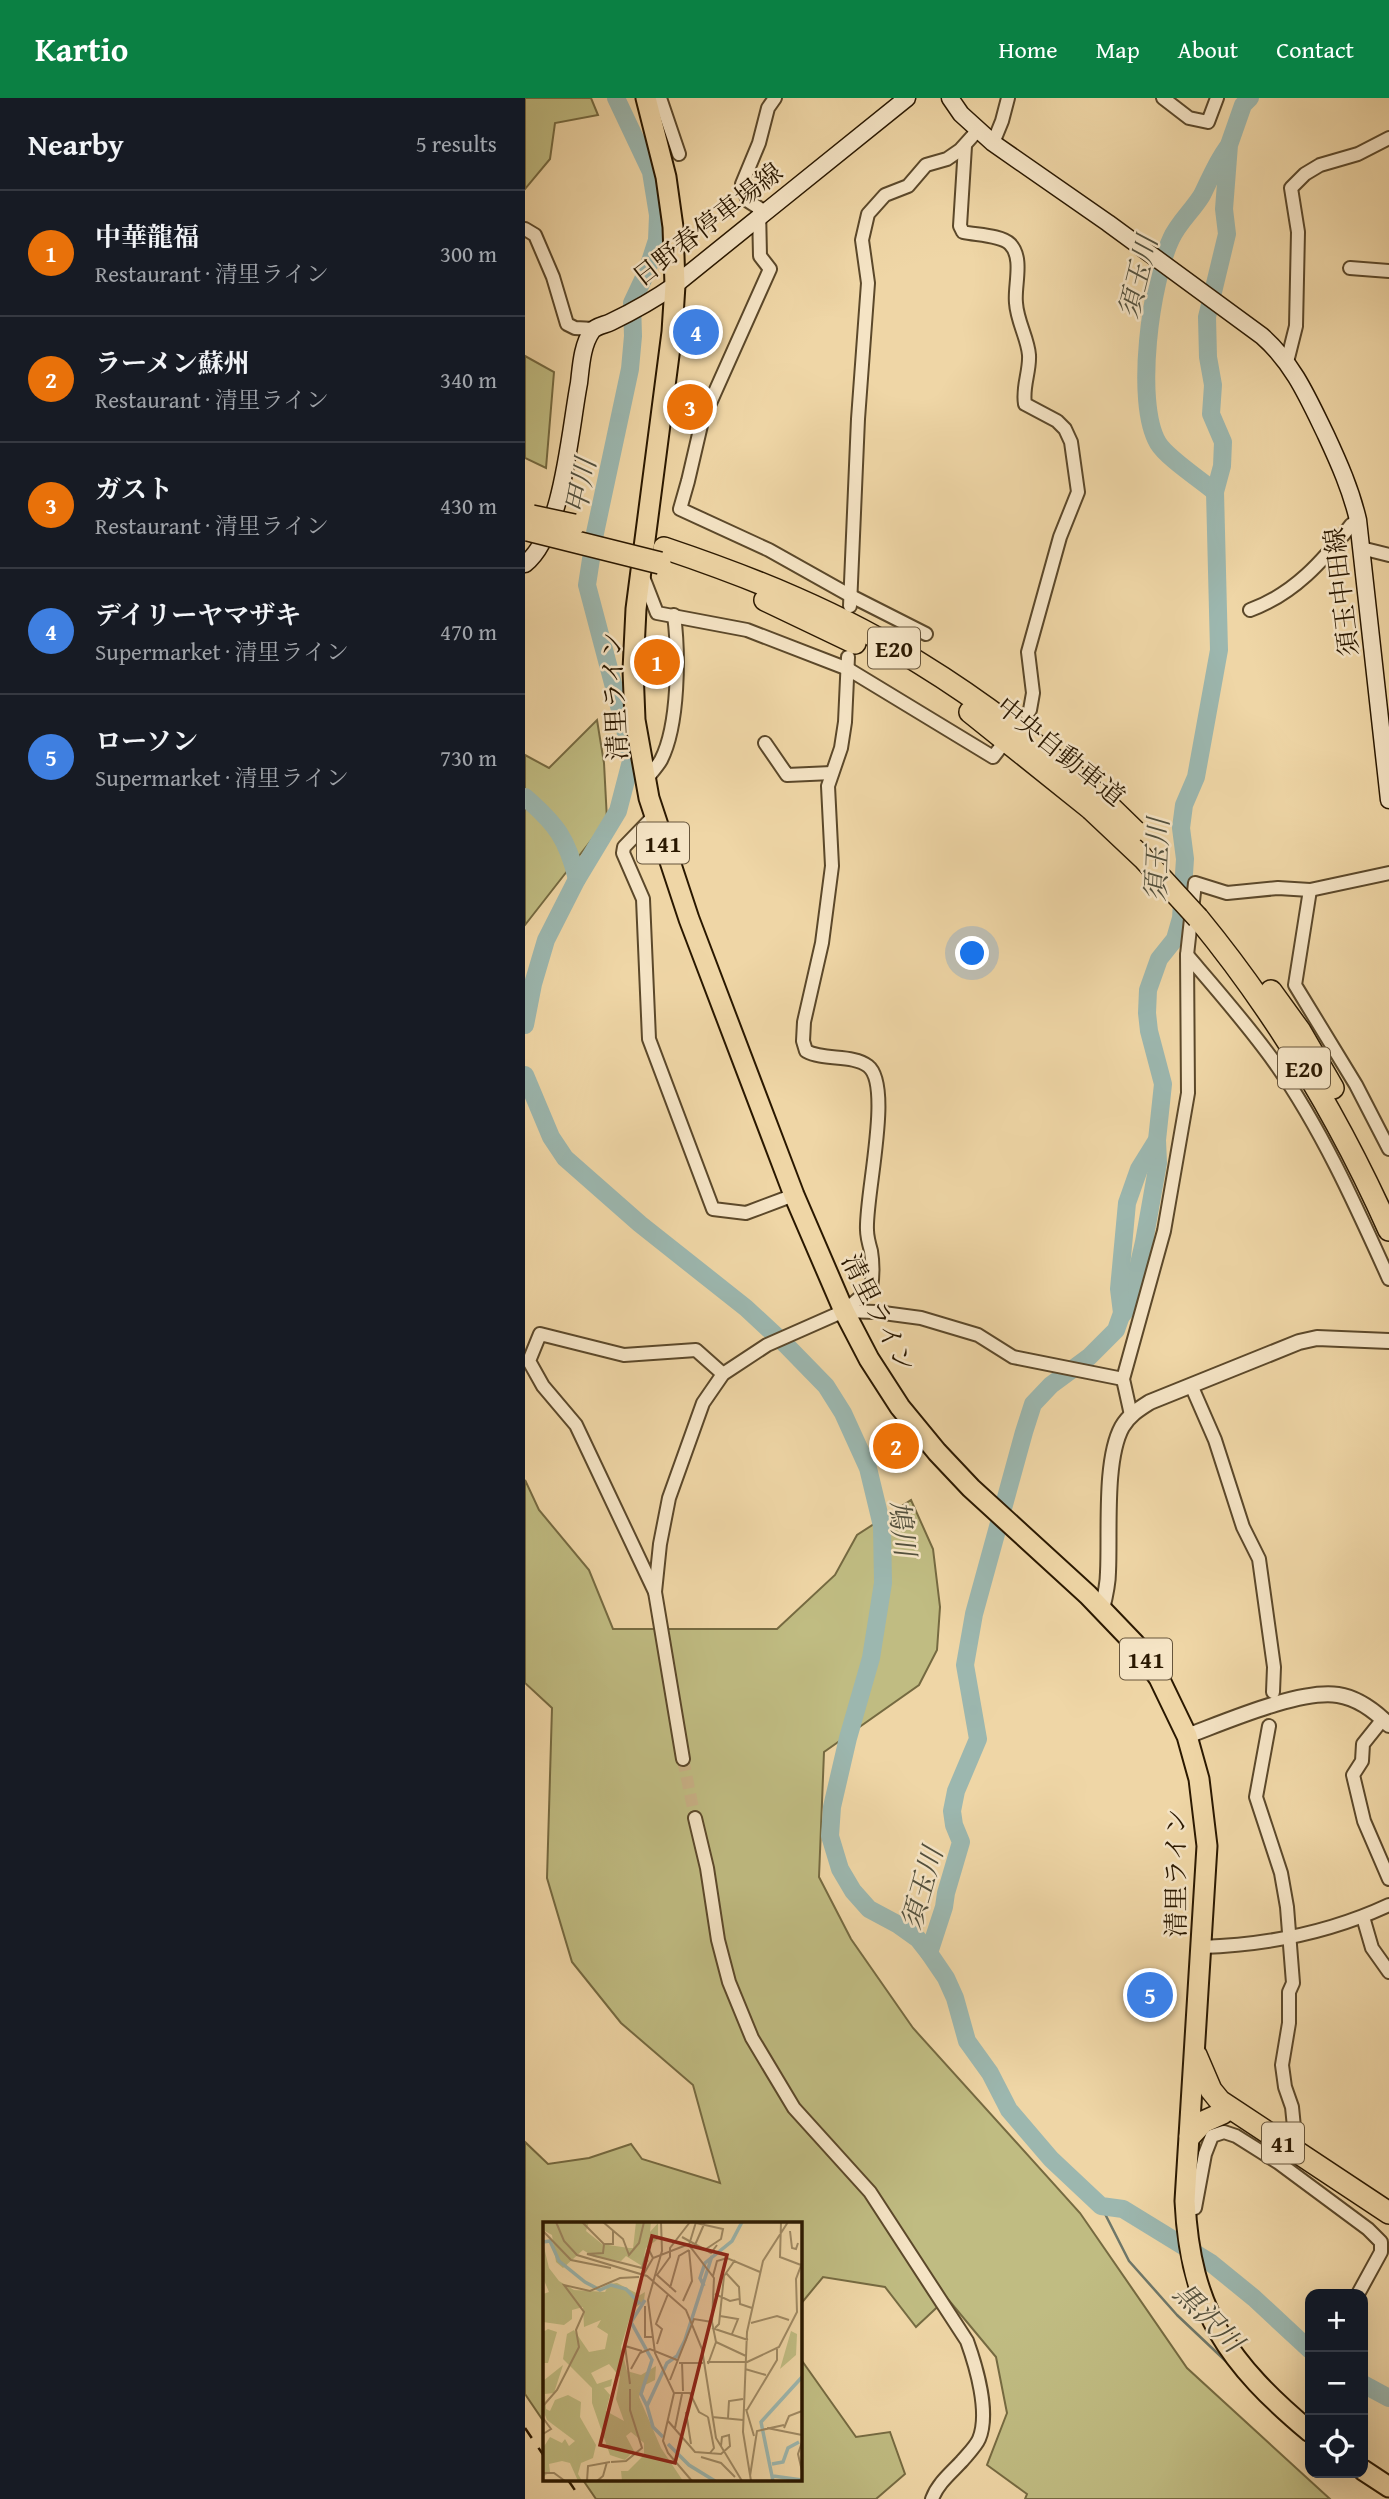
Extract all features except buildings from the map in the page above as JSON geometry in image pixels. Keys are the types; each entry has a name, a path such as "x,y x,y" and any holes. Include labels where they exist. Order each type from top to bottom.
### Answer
{"highway":[{"name":"清里ライン","path":"646,98 666,177 673,227 675,285 673,332 636,609 633,670 635,720 654,816 689,919 795,1195 844,1311 869,1359 900,1407 937,1452 995,1510 1103,1609 1135,1644 1159,1678 1187,1736 1199,1779 1207,1846 1191,2127 1192,2260 1197,2283 1209,2312 1241,2366 1279,2406 1305,2428"},
{"name":"中央自動車道","path":"527,523 662,555 822,626 912,674 967,710 1094,802 1143,858 1200,910 1264,981 1300,1031 1339,1097 1389,1196"},
{"name":"中央自動車道","path":"1200,910 1326,1103 1368,1182 1389,1230"},
{"name":"41","path":"1196,2055 1218,2105 1389,2213"},
{"name":"41","path":"1194,2078 1218,2105 1389,2226"},
{"path":"1191,2127 1203,2122 1218,2105"},
{"path":"1368,2473 1389,2487"}],"main road":[{"name":"日野春停車場線","path":"601,326 657,298 675,285 907,98"},
{"name":"須玉中田線","path":"950,98 961,114 993,143 1262,336 1287,362 1304,388 1345,477 1358,520 1389,800"},
{"path":"525,564 538,552 550,524 571,435 587,342 601,326"}],"street":[{"path":"660,98 680,154"},
{"path":"775,98 768,108 759,143 743,184 748,201 759,208 760,256 770,270 702,421 680,509 769,550 851,601 926,634"},
{"path":"993,143 1008,98"},
{"path":"1163,98 1189,118 1208,122 1217,98"},
{"path":"851,601 858,419 869,283 862,240 868,214 885,195 908,186 926,165 947,159 965,146 978,130"},
{"path":"1287,362 1296,326 1298,232 1291,188 1305,174 1320,165 1359,154 1389,138"},
{"path":"965,146 960,226 963,232 1007,241 1014,249 1017,260 1016,302 1019,324 1029,355 1023,393 1025,404 1057,421 1065,429 1071,442 1077,477 1078,492 1060,537 1028,652 1033,693 1027,714"},
{"path":"525,229 535,235 544,262 553,277 567,324 575,328 601,326"},
{"path":"1350,268 1389,271"},
{"path":"1250,610 1270,603 1319,566 1351,525 1358,520"},
{"path":"1361,548 1389,555"},
{"path":"642,574 657,613 747,630 848,663 993,757 1000,748"},
{"path":"645,781 661,760 671,734 678,650 674,615"},
{"path":"655,1592 660,1544 669,1498 703,1403 723,1374 767,1345 844,1311 871,1288 873,1271 866,1232 877,1136 878,1082 867,1065 814,1055 806,1051 803,1041 804,1022 822,943 832,866 828,786 841,748 848,663"},
{"path":"765,743 787,775 832,773"},
{"path":"654,816 624,847 623,853 643,900 649,1039 713,1209 746,1213 795,1195"},
{"path":"1131,1415 1123,1379 1164,1231 1188,1093 1187,955 1195,883 1227,893 1277,888 1310,890 1389,873"},
{"path":"1310,890 1295,985 1356,1086 1389,1149"},
{"path":"1187,955 1276,1064 1354,1201 1389,1279"},
{"path":"844,1311 921,1318 978,1335 1013,1357 1123,1379"},
{"path":"684,1759 655,1592 576,1425 543,1386 530,1361 540,1334 624,1355 696,1350 723,1374"},
{"path":"1103,1609 1108,1576 1112,1464 1119,1435 1131,1415 1150,1402 1308,1340 1317,1338 1389,1341"},
{"path":"1191,1385 1215,1440 1243,1527 1259,1559 1274,1667 1273,1692"},
{"path":"1187,1736 1307,1695 1339,1695 1353,1699 1386,1722 1363,1744 1362,1760 1353,1775 1364,1821 1389,1879"},
{"path":"1269,1726 1256,1797 1281,1873 1287,1907 1293,1983 1289,1992 1289,2023 1282,2065 1285,2087 1292,2106 1295,2137"},
{"path":"695,1818 707,1868 717,1940 729,1982 752,2038 794,2108 870,2192 967,2341 975,2363 982,2423 979,2439 936,2488 932,2499"},
{"path":"1202,1947 1242,1945 1289,1937 1363,1917 1389,1905"},
{"path":"1363,1917 1372,1948 1389,1972"},
{"path":"1190,2205 1212,2136 1217,2133 1236,2136 1280,2162 1368,2229 1381,2242 1381,2252 1361,2289"}],"shaded area":[{"path":"525,98 591,98 598,115 555,123 550,159 525,189"},
{"path":"525,356 554,372 546,468 525,458"},
{"path":"597,720 604,763 607,820 525,925 525,755 549,768"},
{"path":"525,1480 539,1510 589,1570 613,1629 777,1629 835,1575 857,1535 911,1500 933,1549 940,1607 937,1650 919,1685 824,1752 819,1877 851,1939 913,2028 1080,2213 1187,2368 1330,2499 1025,2499 1027,2494 987,2465 1007,2413 996,2357 947,2298 916,2327 885,2287 823,2277 801,2304 801,2222 543,2222 543,2421 525,2394 525,2142 548,2164 589,2158 631,2144 642,2159 720,2183 693,2085 621,2023 572,1962 547,1878 552,1708 525,1683"},
{"path":"801,2359 856,2437 890,2432 905,2474 876,2499 596,2499 584,2482 801,2482"}],"waterway":[{"name":"甲川","path":"525,1025 546,940 577,879 618,811 631,761 587,585 595,533 630,369 632,303 647,271 657,240 658,215 651,172 616,98"},
{"name":"須玉川","path":"929,1953 961,1842 952,1811 956,1791 978,1739 965,1665 974,1614 1024,1432 1033,1404 1051,1385 1089,1357 1116,1330 1122,1313 1119,1289 1127,1203 1139,1169 1157,1140 1163,1084 1149,1031 1148,990 1159,959 1175,939 1181,918 1185,859 1181,828 1184,805 1196,777 1219,650 1215,492 1222,466 1223,442 1211,414 1213,385 1208,357 1207,317 1227,234 1224,209 1229,145 1243,105 1250,98"},
{"name":"須玉川","path":"1215,492 1176,462 1158,443 1151,424 1146,372 1152,311 1164,258 1174,233 1202,195 1227,148"},
{"name":"鳩川","path":"525,797 545,815 559,833 577,879"},
{"name":"鳩川","path":"525,1075 551,1137 565,1158 640,1224 746,1308 787,1346 826,1386 843,1413 868,1468 882,1526 883,1583 871,1658 832,1807 830,1836 840,1869 853,1891 869,1909 918,1939 929,1953 946,1978 955,1998 967,2041 990,2073 1009,2110 1051,2159 1101,2206 1123,2209 1211,2263 1305,2345"},
{"name":"須玉川","path":"1123,1314 1130,1303 1144,1242 1158,1163 1157,1140"},
{"name":"黒沢川","path":"1101,2206 1129,2261 1177,2315 1232,2367"},
{"name":"須玉川","path":"1368,2387 1389,2398"}],"tunnel":[{"path":"683,1759 695,1818"}],"railway":[{"path":"525,2428 543,2455"},
{"path":"569,2482 581,2499"}],"place":[{"name":"デイリーヤマザキ","path":"696,332"},
{"name":"ガスト","path":"690,407"},
{"name":"中華龍福","path":"657,662"},
{"name":"ラーメン蘇州","path":"896,1446"},
{"name":"ローソン","path":"1150,1995"}]}
